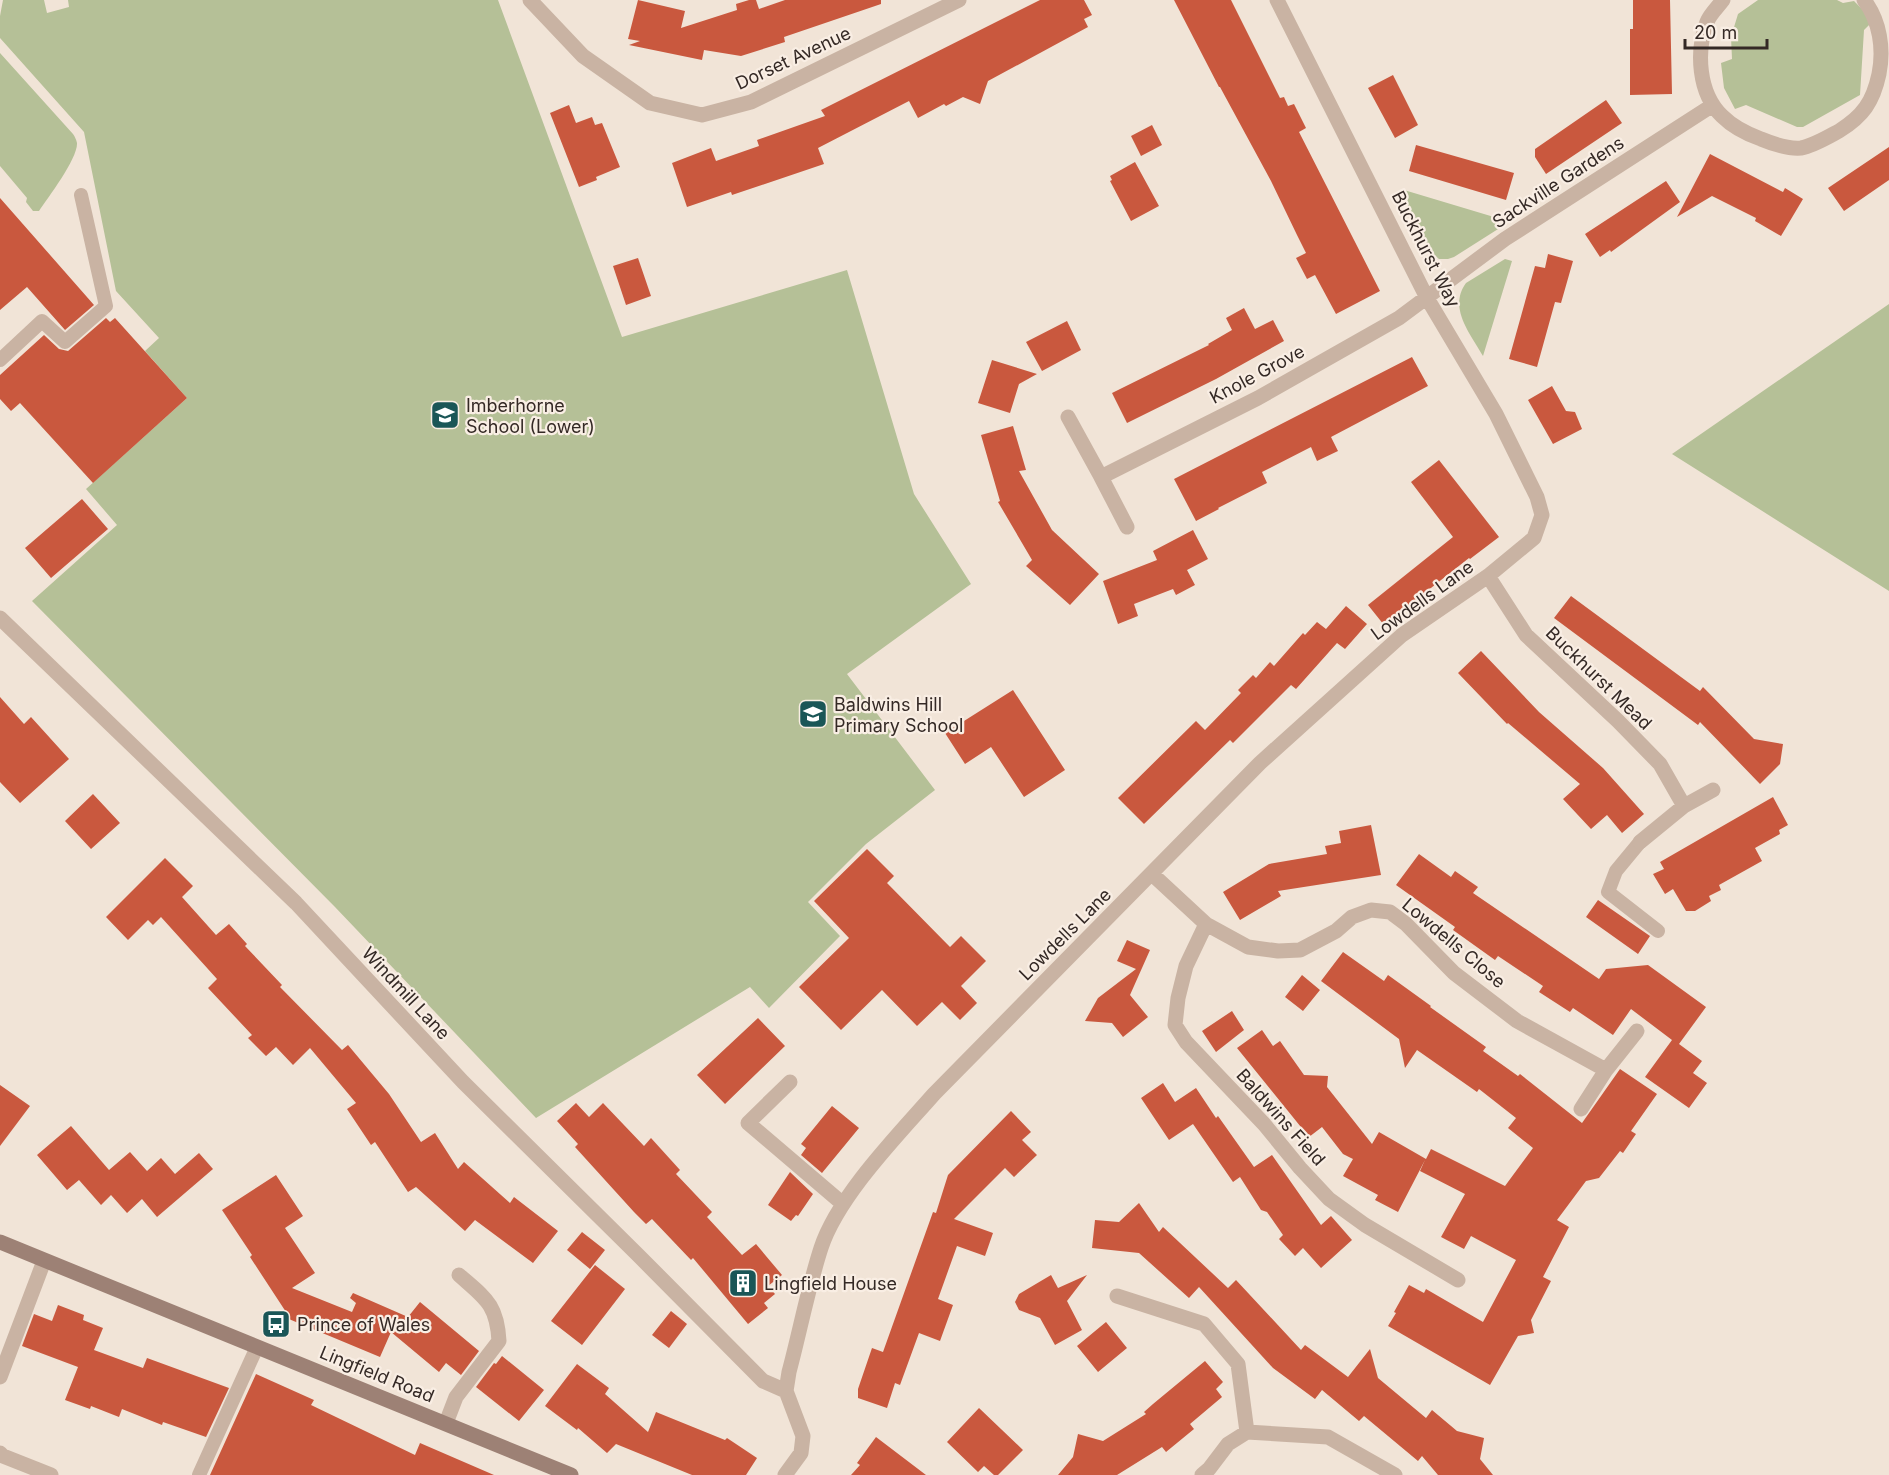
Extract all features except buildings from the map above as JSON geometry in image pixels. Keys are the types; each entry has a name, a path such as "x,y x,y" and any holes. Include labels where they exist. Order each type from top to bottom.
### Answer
{"street":[{"name":"Dorset Avenue","path":"530,0 583,56 650,102 702,115 751,102 958,0"},
{"name":"Buckhurst Way","path":"1277,0 1427,298 1496,414 1537,497 1542,515"},
{"path":"1723,0 1707,20 1700,48 1702,79 1713,105 1722,117 1747,134 1774,144 1802,148 1828,137 1856,120 1875,94 1881,63 1880,33 1870,2"},
{"name":"Sackville Gardens","path":"1427,298 1505,239 1713,105"},
{"name":"Knole Grove","path":"1101,477 1258,398 1399,318 1427,298"},
{"path":"1068,417 1127,527"},
{"name":"Lowdells Lane","path":"786,1391 822,1246 843,1204 888,1146 934,1094 1260,763 1402,635 1488,576 1534,538 1542,515"},
{"name":"Buckhurst Mead","path":"1488,576 1526,635 1618,721 1659,764 1684,806"},
{"name":"Windmill Lane","path":"0,618 296,903 463,1082 763,1381 786,1391"},
{"path":"1640,842 1684,806 1713,790"},
{"name":"Lowdells Close","path":"1152,874 1206,924 1248,947 1278,951 1300,950 1336,931 1352,917 1371,910 1390,912 1406,924 1454,973 1517,1021 1606,1070"},
{"name":"Baldwins Field","path":"1206,924 1186,966 1178,998 1176,1025 1186,1042 1264,1124 1329,1199 1365,1225 1458,1280"},
{"path":"1581,1108 1606,1070 1637,1031"},
{"path":"790,1082 748,1123 843,1204"},
{"name":"Lingfield Road","path":"0,1242 572,1475"},
{"path":"0,1377 44,1261"},
{"path":"446,1423 456,1397 499,1341 498,1322 490,1302 459,1275"},
{"path":"1117,1296 1204,1324 1238,1364 1247,1432"},
{"path":"785,1475 801,1453 803,1436 786,1391"},
{"path":"1202,1475 1228,1443 1247,1432 1328,1437 1395,1475"},
{"path":"0,1453 51,1475"}],"lane":[{"path":"0,360 42,321 65,342 106,306 81,195"},
{"path":"1640,842 1617,871 1608,892 1658,931"},
{"path":"199,1475 257,1347"}],"green space":[{"name":"Imberhorne School (Lower)","path":"3,0 44,0 47,13 69,7 68,0 498,0 622,337 847,270 914,494 971,584 847,674 935,790 866,844 808,902 840,936 769,1008 750,987 536,1118 335,907 32,601 117,525 86,489 187,398 145,351 159,338 116,291 84,132 0,38"},
{"path":"1758,0 1837,0 1843,3 1854,1 1871,23 1864,30 1860,95 1803,127 1797,127 1746,105 1735,109 1724,88 1721,63 1732,59 1731,37 1738,14"},
{"path":"0,53 73,134 77,143 68,168 39,211 33,211 26,202 27,198 0,166"},
{"path":"1404,190 1504,220 1506,224 1454,257 1439,259 1429,250 1400,198"},
{"path":"1505,259 1512,261 1483,356 1463,320 1459,302 1461,292 1466,283"},
{"path":"1889,304 1889,591 1672,454"}],"place":[{"name":"Imberhorne School (Lower)","path":"445,415"},
{"name":"Baldwins Hill Primary School","path":"813,714"},
{"name":"Lingfield House","path":"743,1283"},
{"name":"Prince of Wales","path":"276,1324"}]}
